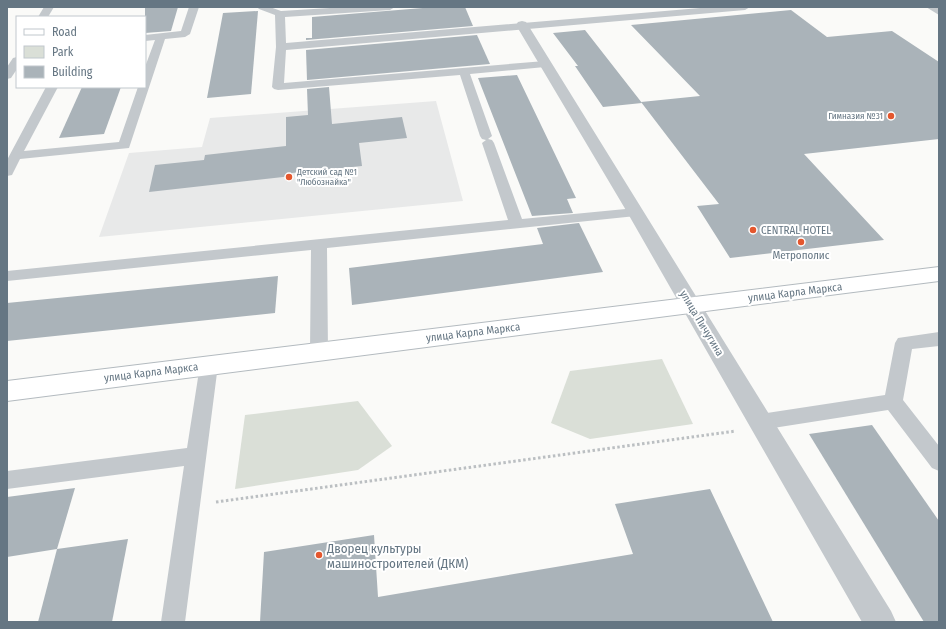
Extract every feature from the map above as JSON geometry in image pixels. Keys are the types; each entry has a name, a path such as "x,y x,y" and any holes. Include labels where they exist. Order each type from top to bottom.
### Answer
{"main road":[{"name":"улица Карла Маркса","path":"7,391 939,274"}],"street":[{"name":"улица Пичугина","path":"522,25 636,212 880,622"}],"lane":[{"path":"44,16 49,7"},
{"path":"146,38 185,34 194,7"},
{"path":"262,7 280,14 390,7"},
{"path":"281,46 522,25 544,20 745,7"},
{"path":"931,7 939,12"},
{"path":"280,14 281,46 278,88 545,64"},
{"path":"146,80 161,36"},
{"path":"7,76 16,62"},
{"path":"464,71 517,224"},
{"path":"7,172 51,88"},
{"path":"16,156 124,145 144,88"},
{"path":"7,276 636,212"},
{"path":"319,244 319,352"},
{"path":"939,339 904,343 893,402 939,462"},
{"path":"173,622 209,365"},
{"path":"763,425 893,402"},
{"path":"7,480 196,456"}],"path":[{"path":"190,505 763,425"}],"shaded area":[{"name":"Детский cад №1 \"Любознайка\"","path":"436,101 463,201 99,237 129,153 202,147 210,118"}],"green space":[{"path":"662,359 693,424 590,439 551,423 570,371"},
{"path":"358,401 392,446 358,470 235,489 245,415"}],"building":[{"path":"145,7 178,7 171,31 146,33"},
{"path":"435,7 465,7 473,26 306,40 306,38 312,38 312,17"},
{"path":"791,10 827,37 892,31 939,62 939,139 804,154 884,240 730,258 697,206 719,204 641,102 700,96 631,25"},
{"path":"258,11 251,94 207,98 223,13"},
{"path":"585,30 642,103 603,107 575,66 578,66 553,33"},
{"path":"477,35 490,64 307,80 306,50"},
{"path":"517,75 576,198 567,199 573,213 532,216 478,78"},
{"path":"329,87 332,124 402,117 407,138 359,143 362,166 292,173 292,176 149,192 155,165 204,160 205,155 286,146 286,117 308,115 307,89"},
{"path":"82,88 121,88 104,134 59,138"},
{"path":"579,223 603,272 352,305 349,268 543,244 537,228"},
{"path":"278,276 275,313 7,341 7,303"},
{"path":"872,425 939,521 939,622 924,622 809,434"},
{"path":"75,488 57,549 7,557 7,497"},
{"name":"Дворец культуры машиностроителей (ДКМ)","path":"710,489 773,622 260,622 264,552 374,535 378,597 633,554 615,504"},
{"path":"128,539 112,622 38,622 57,549"}],"place":[{"name":"Гимназия №31","path":"891,116"},
{"name":"Детский cад №1 \"Любознайка\"","path":"289,177"},
{"name":"СENTRAL HOTEL","path":"753,230"},
{"name":"Метрополис","path":"801,242"},
{"name":"Дворец культуры машиностроителей (ДКМ)","path":"319,555"}]}
